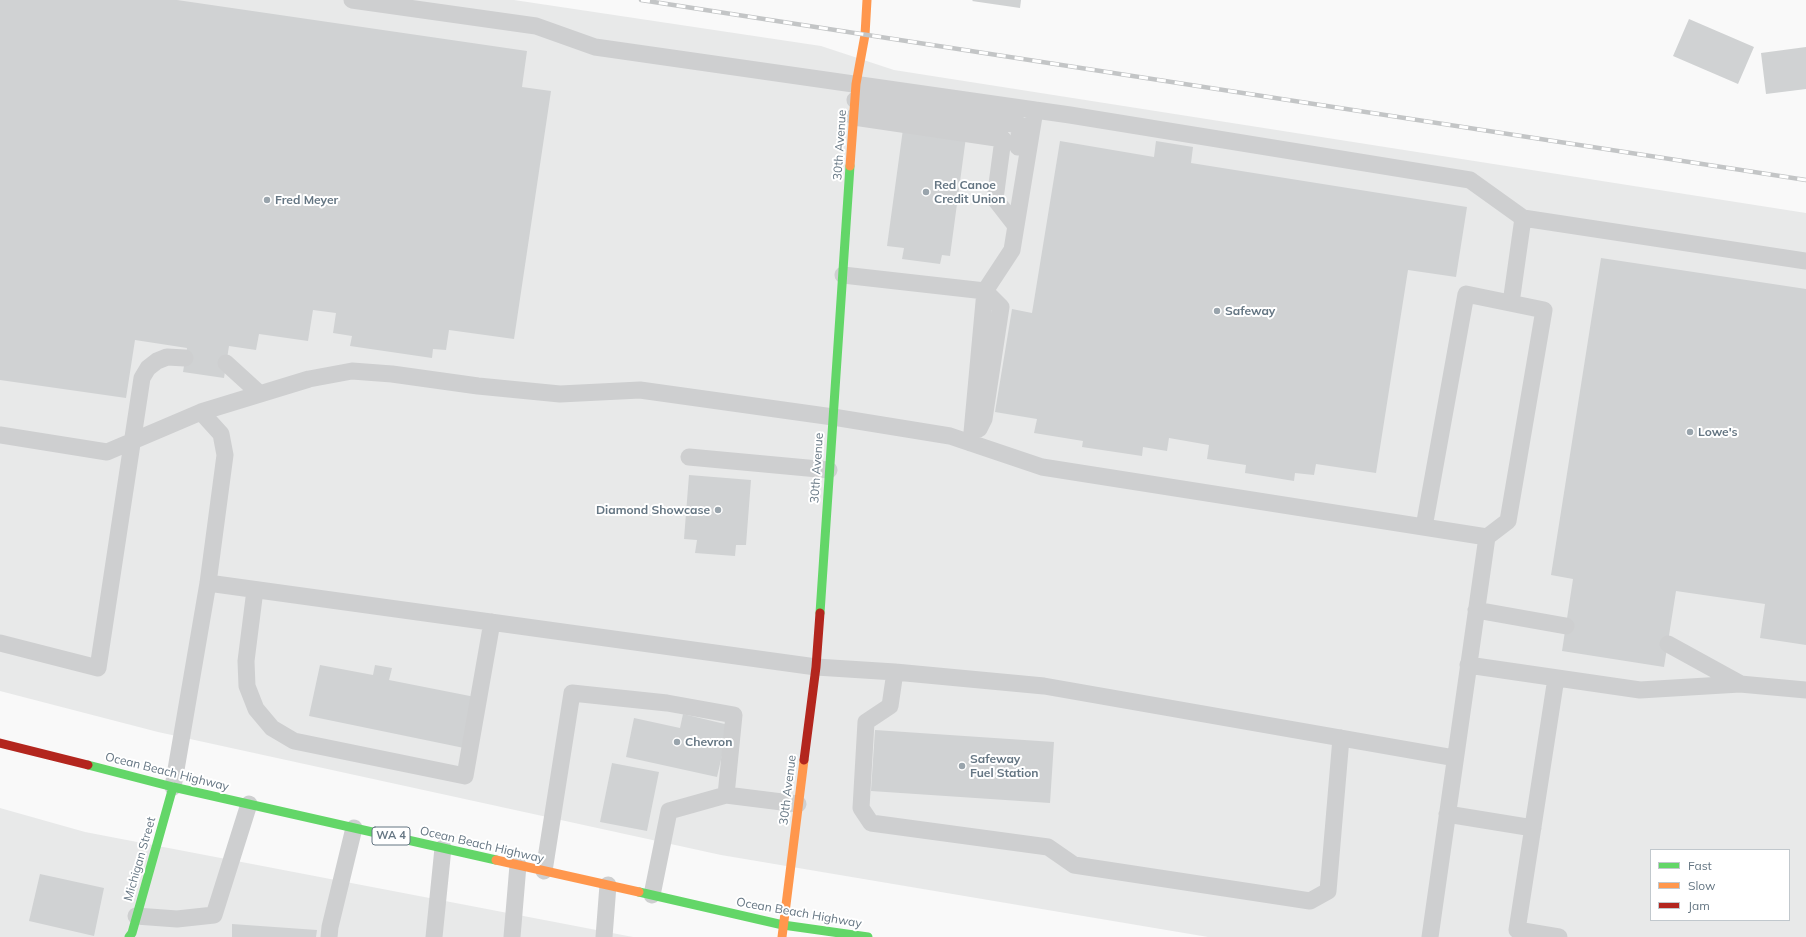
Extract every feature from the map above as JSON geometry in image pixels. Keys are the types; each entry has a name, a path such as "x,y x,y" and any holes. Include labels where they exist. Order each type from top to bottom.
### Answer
{"street":[{"name":"30th Avenue","path":"782,937 816,667 855,100 865,35 866,0"},
{"name":"Ocean Beach Highway","path":"0,743 172,787 783,925 868,937"},
{"name":"Michigan Street","path":"129,937 172,787"}],"lane":[{"path":"352,0 536,26 595,46 855,100 1003,138 995,200 1016,226"},
{"path":"855,100 1035,110 1470,180 1523,218 1806,261"},
{"path":"970,443 986,291 1012,250 1035,110"},
{"path":"1511,303 1523,218"},
{"path":"843,275 986,291"},
{"path":"1424,527 1466,294 1544,310 1508,521 1487,537 1430,937"},
{"path":"0,643 98,668 142,378 148,368 157,361 167,357 185,358"},
{"path":"226,363 260,394"},
{"path":"0,435 107,452 202,412 309,379 352,371 392,374 478,386 560,394 640,390 833,417 950,436 1042,467 1487,537"},
{"path":"172,787 208,583 226,455 221,434 202,412"},
{"path":"689,457 829,470"},
{"path":"208,583 816,667 895,672 1044,686 1455,758"},
{"path":"256,590 246,661 247,686 256,709 272,728 294,741 465,776 492,622"},
{"path":"1476,610 1566,626"},
{"path":"1668,644 1740,684"},
{"path":"1468,665 1640,690 1740,684 1806,690"},
{"path":"895,672 890,706 866,722 861,808 872,823 1048,847 1074,865 1310,902 1328,891 1341,738"},
{"path":"1556,678 1517,930 1559,937"},
{"path":"544,871 572,693 667,703 734,715 726,795"},
{"path":"652,895 669,811 726,795 798,804"},
{"path":"136,916 177,919 214,915 250,804"},
{"path":"1447,814 1533,828"},
{"path":"329,937 330,927 354,828"},
{"path":"434,937 443,848"},
{"path":"512,937 518,865"},
{"path":"604,937 608,885"}],"shaded area":[{"path":"0,0 514,0 821,46 894,70 1806,213 1806,937 1208,937 721,855 158,732 0,691"},
{"path":"0,808 85,832 633,937 0,937"}],"building":[{"name":"Fred Meyer","path":"0,0 177,0 527,51 522,87 551,91 514,339 449,330 446,350 433,349 432,358 350,346 352,336 333,333 336,313 313,310 308,341 259,334 256,350 229,346 224,378 183,372 187,348 135,340 126,398 0,380"},
{"path":"1021,0 1020,8 972,1"},
{"path":"1689,19 1754,47 1738,84 1673,56"},
{"path":"1806,47 1806,89 1766,94 1761,53"},
{"name":"Red Canoe Credit Union","path":"903,129 966,137 950,256 942,255 940,264 902,259 904,248 887,246"},
{"name":"Safeway","path":"1060,141 1154,157 1156,141 1193,147 1191,163 1467,207 1456,277 1408,270 1376,473 1316,464 1314,475 1295,473 1294,481 1245,473 1246,465 1207,459 1209,445 1169,438 1167,451 1143,447 1142,456 1082,447 1083,441 1034,433 1037,419 995,412 1012,309 1032,313"},
{"name":"Lowe's","path":"1601,258 1806,289 1806,645 1760,638 1765,604 1676,591 1664,667 1562,651 1573,579 1551,575"},
{"name":"Diamond Showcase","path":"689,475 751,480 746,545 736,545 735,556 695,553 697,540 684,539"},
{"path":"320,665 373,675 375,665 392,668 389,680 475,697 464,748 309,716"},
{"name":"Chevron","path":"683,714 729,725 717,777 626,757 634,718 680,728"},
{"name":"Safeway Fuel Station","path":"875,730 1054,742 1050,803 871,791"},
{"name":"Chevron","path":"612,763 659,772 647,831 600,822"},
{"path":"40,874 104,888 94,936 29,921"},
{"path":"232,924 317,930 316,937 232,937"}],"railway":[{"path":"641,0 1806,180"}],"traffic: fast":[{"path":"820,613 850,166"},
{"path":"88,765 173,787 496,860"},
{"path":"129,937 132,933 173,787"},
{"path":"639,892 783,925 868,937"}],"traffic: slow":[{"path":"850,166 856,84 865,35 867,0"},
{"path":"782,937 804,760"},
{"path":"496,860 639,892"}],"traffic: jam":[{"path":"804,760 816,667 820,613"},
{"path":"0,743 88,765"}],"place":[{"name":"Red Canoe Credit Union","path":"926,192"},
{"name":"Fred Meyer","path":"267,200"},
{"name":"Safeway","path":"1217,311"},
{"name":"Lowe's","path":"1690,432"},
{"name":"Diamond Showcase","path":"718,510"},
{"name":"Chevron","path":"677,742"},
{"name":"Safeway Fuel Station","path":"962,766"}]}
